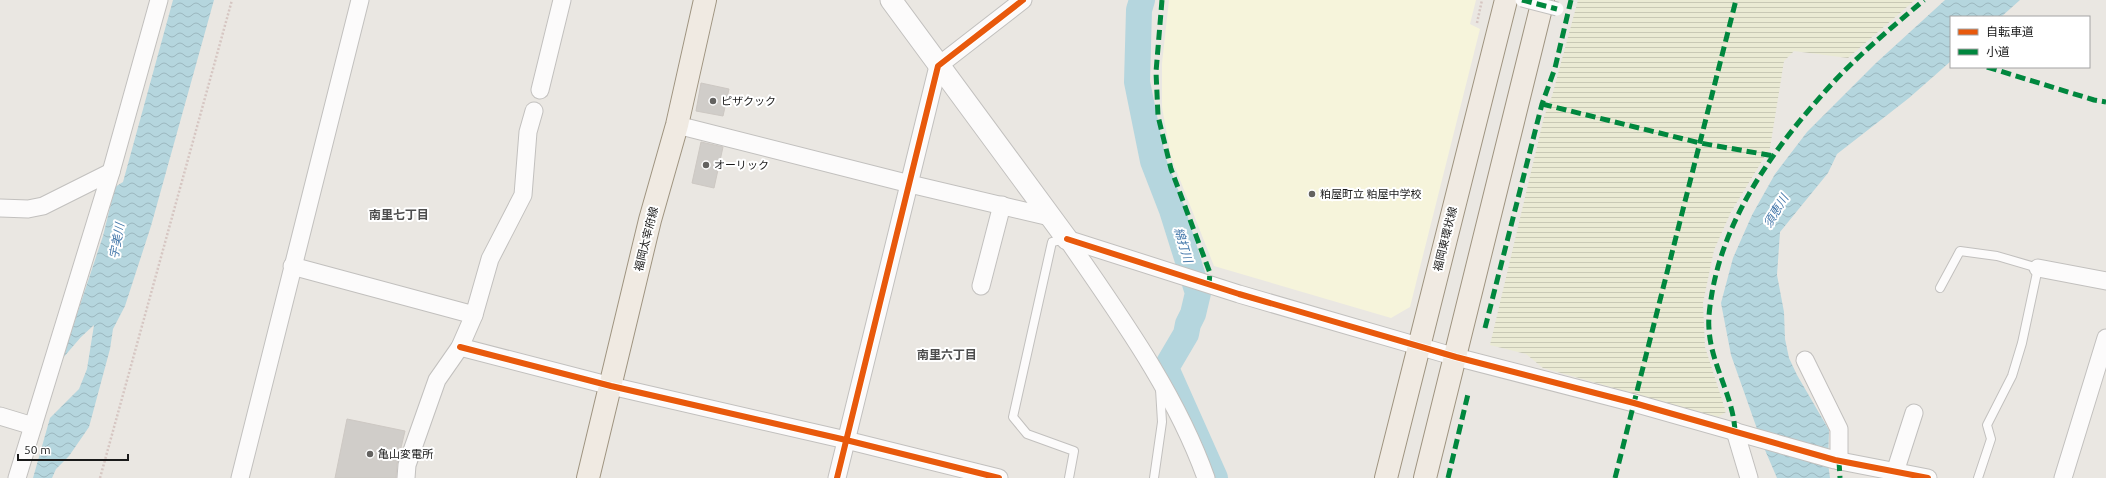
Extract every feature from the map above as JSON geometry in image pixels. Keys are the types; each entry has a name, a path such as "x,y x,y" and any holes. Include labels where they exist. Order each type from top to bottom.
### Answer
{"main road":[{"name":"福岡太宰府線","path":"588,478 650,220 677,125 705,0"},
{"name":"福岡東環状線","path":"1386,478 1506,0"},
{"path":"1425,478 1550,4"}],"street":[{"path":"17,478 111,172 159,0"},
{"path":"240,478 360,0"},
{"path":"406,478 407,465 437,380 460,347 474,315 490,259 523,195 528,132 562,0"},
{"path":"891,0 938,66 1067,239 1160,380 1183,423 1206,478"},
{"path":"837,478 938,66 1023,0"},
{"path":"1522,0 1550,4"},
{"path":"677,125 910,184 1050,216"},
{"path":"1,212 43,206 111,172"},
{"path":"981,286 1002,205"},
{"path":"1067,239 1202,282 1456,357 1837,460 1928,478"},
{"path":"292,266 474,315"},
{"path":"2038,268 2106,281"},
{"path":"2063,478 2106,338"},
{"path":"460,347 611,386 846,440 999,478"},
{"path":"1805,360 1839,429 1837,460"},
{"path":"1895,472 1914,414"},
{"path":"0,416 33,426"},
{"path":"1738,432 1749,478"}],"lane":[{"path":"1067,239 1052,242 1013,417 1027,434 1074,451 1069,478"},
{"path":"1940,288 1960,252 1997,256 2038,268 2022,343 2012,376 1987,425 1991,439 1978,478"},
{"path":"1154,478 1162,422 1160,380"}],"path":[{"path":"100,478 232,0"},
{"path":"1477,24 1482,0"}],"shaded area":[{"name":"粕屋町立 粕屋中学校","path":"1169,0 1476,0 1470,24 1480,29 1410,307 1391,318 1214,266 1171,157 1162,107 1162,63"}],"green space":[{"path":"1578,0 1915,0 1848,58 1794,51 1784,61 1770,148 1731,212 1714,250 1703,303 1705,347 1726,412 1718,417 1543,368 1526,354 1490,345 1544,117 1552,96"}],"water":[{"name":"宇美川","path":"173,0 214,0 151,226 125,306 113,329 110,349 89,427 69,456 56,469 52,478 33,478 50,418 79,389 87,369 94,325 81,337 62,359 103,236 115,187 123,182"},
{"name":"須恵川","path":"1945,0 2020,0 2002,16 1950,16 1950,62 1909,98 1837,154 1828,173 1780,232 1777,275 1784,312 1785,339 1789,358 1797,375 1829,430 1828,463 1830,478 1777,478 1762,443 1731,355 1721,303 1733,258 1752,215 1775,174 1807,132 1876,63"}],"building":[{"path":"701,83 729,89 723,116 696,111"},
{"path":"701,142 723,147 714,188 692,183"},
{"name":"亀山変電所","path":"347,419 405,431 397,464 396,478 335,478"}],"waterway":[{"name":"綿打川","path":"1142,0 1139,10 1137,82 1153,161 1172,210 1198,293 1186,334 1166,368 1215,478"}],"marked path":[{"path":"1162,0 1156,72 1158,116 1171,169 1210,273 1209,284"},
{"path":"1522,0 1557,9"},
{"path":"1485,328 1542,104 1555,68 1571,0"},
{"path":"1615,478 1736,0"},
{"path":"1735,431 1730,405 1711,342 1709,311 1718,265 1739,212 1769,162 1803,117 1858,57 1924,0"},
{"path":"1990,68 2094,100 2106,102"},
{"path":"1542,104 1700,143 1774,156"},
{"path":"1448,478 1468,394"},
{"path":"1839,461 1840,478"}],"cycle path":[{"path":"837,478 938,66 1023,0"},
{"path":"1067,239 1239,294 1456,357 1634,403 1835,460 1928,478"},
{"path":"460,347 611,386 846,440 999,478"}],"place":[{"name":"ピザクック","path":"713,101"},
{"name":"オーリック","path":"706,165"},
{"name":"粕屋町立 粕屋中学校","path":"1312,194"},
{"name":"亀山変電所","path":"370,454"}],"district":[{"name":"南里七丁目","path":"399,215"},
{"name":"南里六丁目","path":"947,355"}]}
